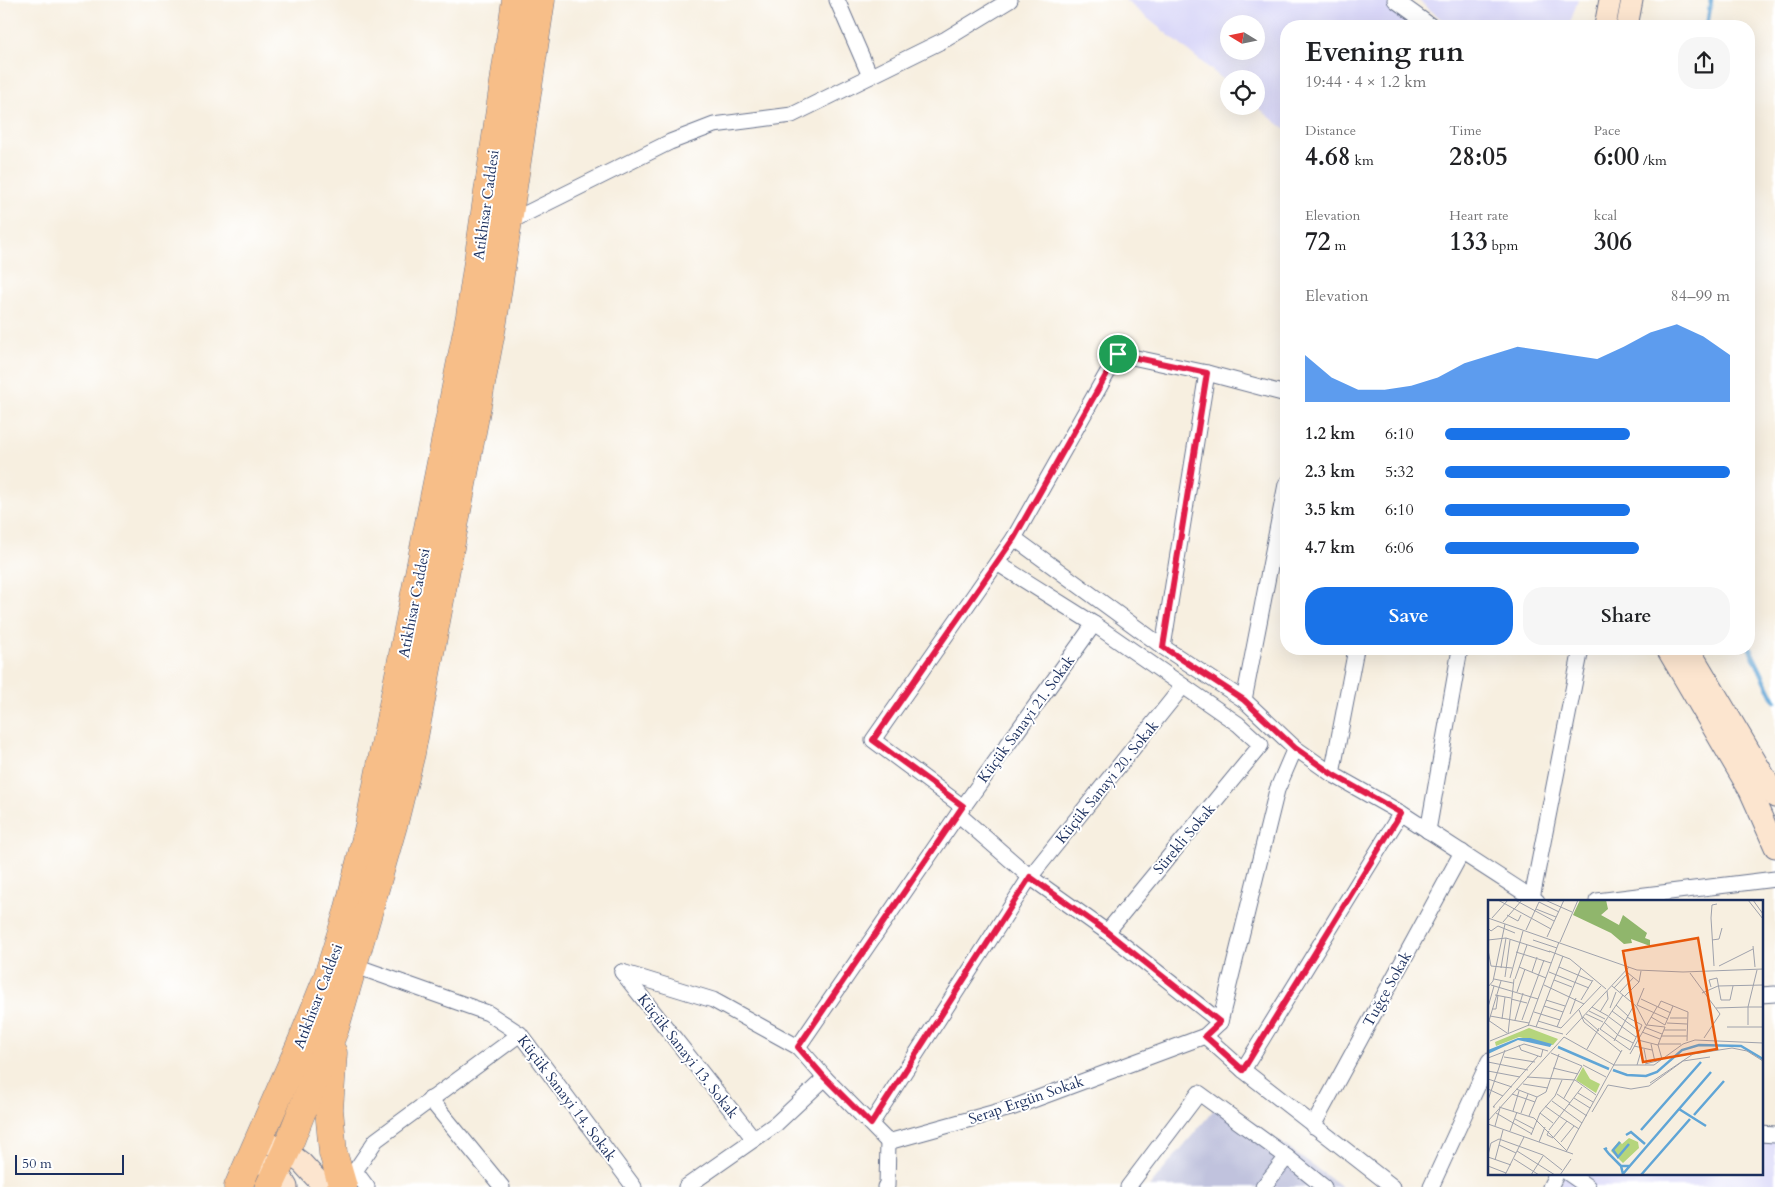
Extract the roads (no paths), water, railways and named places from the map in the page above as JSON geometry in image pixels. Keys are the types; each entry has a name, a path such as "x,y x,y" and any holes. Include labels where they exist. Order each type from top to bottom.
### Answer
{"highway":[{"name":"Atikhisar Caddesi","path":"280,1174 335,1028 394,822 410,753 493,321 509,222 527,10"},
{"name":"Atikhisar Caddesi","path":"238,1187 256,1149 327,979 348,912 369,826 470,316 527,10"},
{"path":"335,1028 330,1109 333,1153 349,1179"}],"street":[{"path":"837,0 870,76"},
{"path":"509,222 670,142 714,125 792,115 946,39 1010,0"},
{"path":"1395,0 1423,20"},
{"path":"1606,20 1610,0"},
{"path":"1628,20 1632,0"},
{"path":"1220,1022 1107,932 1030,877 960,810 873,740 1014,538 1118,354 1207,373 1280,392"},
{"path":"1163,647 1207,373"},
{"path":"1244,700 1280,515"},
{"path":"1014,538 1163,647 1244,700 1295,748 1332,774 1401,813 1534,899 1580,655"},
{"path":"997,563 1094,624 1184,686"},
{"name":"Küçük Sanayi 21. Sokak","path":"798,1047 960,810 1094,624"},
{"path":"1332,774 1355,655"},
{"path":"1428,831 1459,655"},
{"path":"1670,655 1750,792 1775,847"},
{"path":"1692,655 1775,797"},
{"name":"Sürekli Sokak","path":"1107,932 1261,746 1238,724 1184,686"},
{"name":"Küçük Sanayi 20. Sokak","path":"871,1124 1030,877 1184,686"},
{"path":"1295,748 1277,790 1220,1022 1205,1036 1243,1070 1393,1187"},
{"path":"1243,1070 1401,813"},
{"name":"Tuğçe Sokak","path":"1313,1126 1462,852"},
{"path":"1605,900 1775,879"},
{"name":"Küçük Sanayi 14. Sokak","path":"353,965 488,1012 520,1034 634,1187"},
{"name":"Küçük Sanayi 13. Sokak","path":"754,1139 622,972 713,1000 798,1047"},
{"path":"1762,995 1775,994"},
{"path":"367,1187 349,1179 376,1140 520,1034"},
{"name":"Serap Ergün Sokak","path":"888,1142 1014,1107 1205,1036"},
{"path":"798,1047 825,1078 888,1142 887,1187"},
{"path":"1431,1187 1488,1063"},
{"path":"686,1187 776,1124 825,1078"},
{"path":"1128,1187 1199,1093 1287,1157 1324,1187"},
{"path":"430,1099 502,1187"},
{"path":"1762,1134 1775,1135"},
{"path":"256,1149 280,1174 302,1163 324,1187"},
{"path":"1263,1187 1287,1157"},
{"path":"1550,1187 1556,1174"},
{"path":"1569,1174 1588,1187"}],"waterway":[{"path":"1708,20 1711,0"},
{"path":"1753,655 1775,701"}]}
